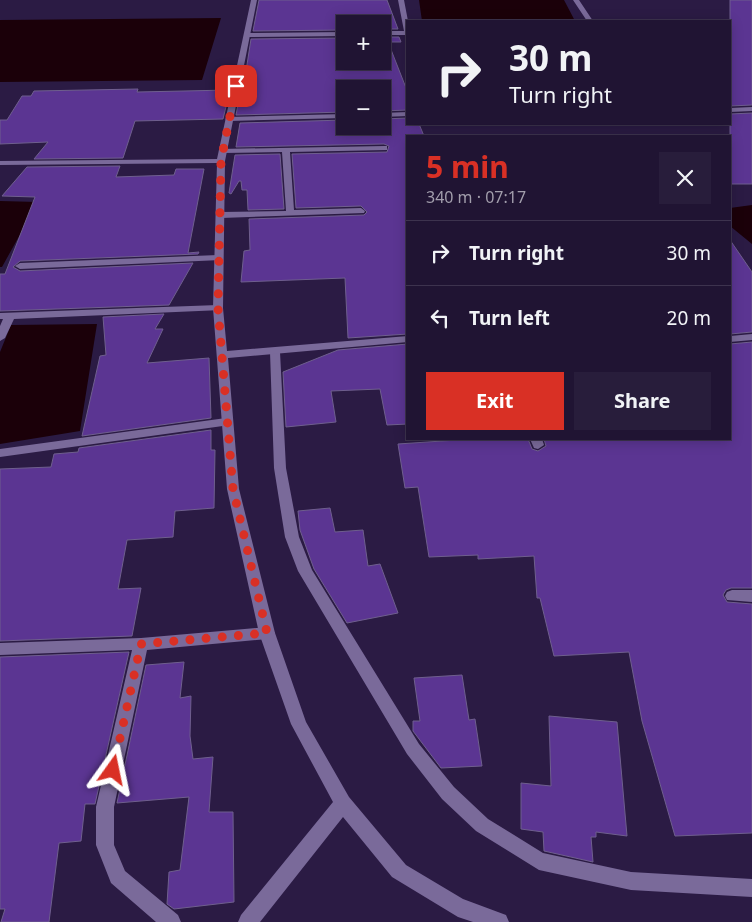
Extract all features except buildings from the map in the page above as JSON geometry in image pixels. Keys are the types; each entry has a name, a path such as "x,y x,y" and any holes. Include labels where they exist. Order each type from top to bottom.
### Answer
{"street":[{"path":"254,0 222,156 218,308 233,489 267,633 299,724 343,803 398,871 458,914 499,922"},
{"path":"401,0 406,27"},
{"path":"576,0 589,20"},
{"path":"391,33 406,32"},
{"path":"247,35 336,34"},
{"path":"731,110 752,109"},
{"path":"391,115 406,114"},
{"path":"229,119 336,116"},
{"path":"0,163 222,156 286,150 384,148"},
{"path":"286,150 290,212"},
{"path":"221,215 361,210"},
{"path":"20,266 218,258"},
{"path":"0,338 5,316 218,308"},
{"path":"731,339 752,337"},
{"path":"223,355 406,339"},
{"path":"275,352 280,468 292,537 305,571 413,749 448,793 482,826 539,861 631,881 752,888"},
{"path":"0,453 226,422"},
{"path":"732,596 752,596"},
{"path":"0,649 141,644 267,633"},
{"path":"141,644 105,806 105,845 118,877 171,922"},
{"path":"248,922 343,803"}],"shaded area":[{"path":"419,0 564,0 574,20 422,20"},
{"path":"221,18 202,80 0,82 0,20"},
{"path":"0,201 38,202 2,267 0,267"},
{"path":"752,205 752,244 731,227 731,208"},
{"path":"97,324 80,431 0,444 0,352 11,325"}],"route":[{"path":"113,770 141,644 267,633 233,489 218,308 221,161 236,86"}]}
